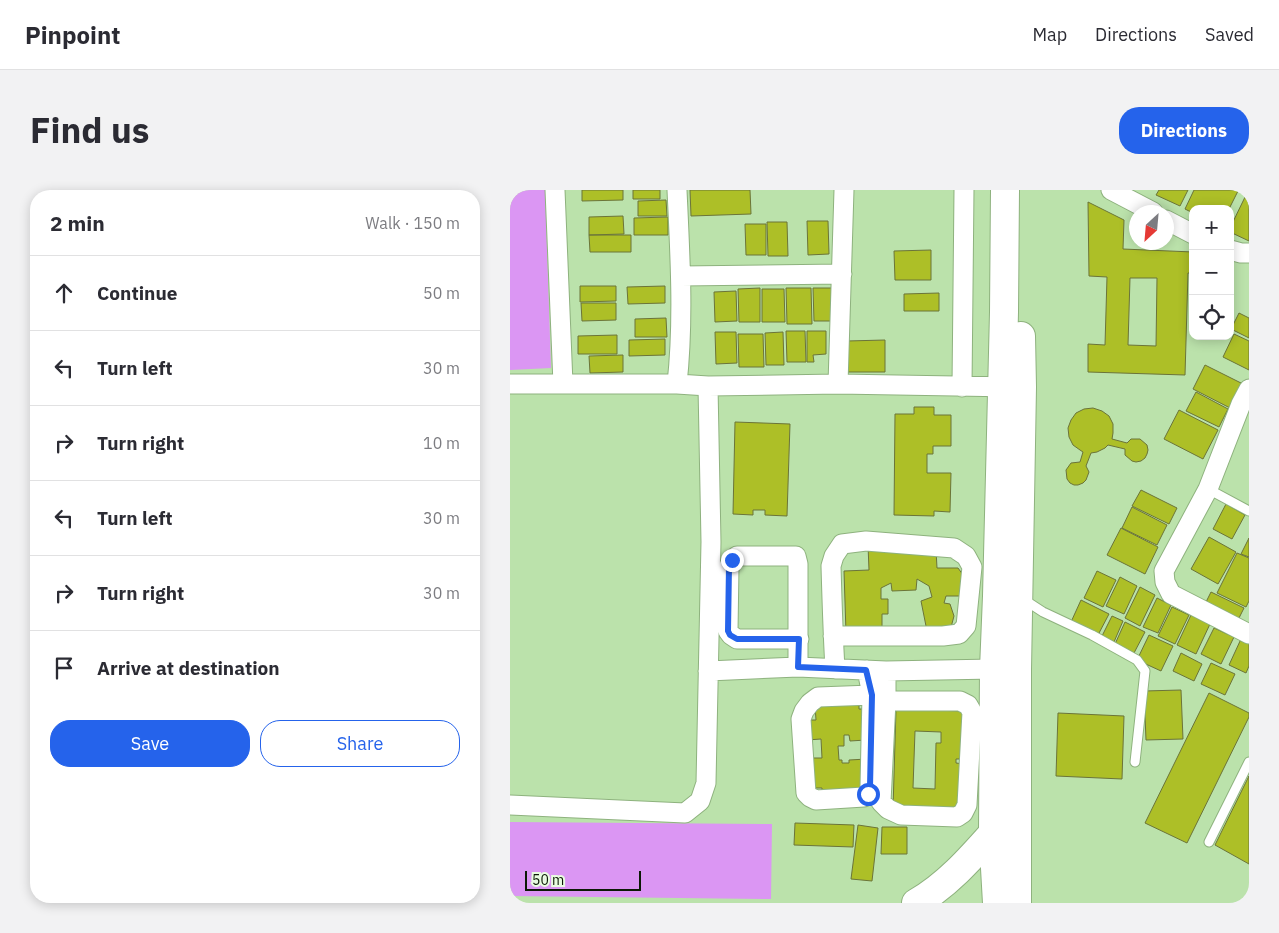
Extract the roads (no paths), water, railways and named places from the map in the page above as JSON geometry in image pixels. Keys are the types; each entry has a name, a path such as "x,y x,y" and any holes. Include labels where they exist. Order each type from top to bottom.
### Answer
{"main road":[{"path":"1005,190 1012,387"},
{"path":"1017,903 1017,670 1008,596 1012,387 1020,190"},
{"path":"997,903 993,833 994,669 1008,596"},
{"path":"916,903 930,895 960,868 993,833"}],"street":[{"path":"555,190 563,384"},
{"path":"676,190 681,276 680,353 677,384"},
{"path":"838,384 844,190"},
{"path":"962,387 964,190"},
{"path":"1118,192 1141,205"},
{"path":"1174,224 1189,232"},
{"path":"1234,251 1249,253"},
{"path":"681,276 842,274"},
{"path":"510,384 677,384 708,386 838,384 1012,387"},
{"path":"510,806 685,813 700,801 706,783 710,542 708,386"},
{"path":"1246,401 1208,489 1164,571 1165,582 1171,594 1249,634"},
{"path":"833,636 943,636 959,634 966,626 972,567 966,556 954,548 866,541 842,544 834,556 831,566 833,636 835,670"},
{"path":"798,667 799,639 798,564 796,556 737,556 729,566 728,631 730,635 737,639 799,639"},
{"path":"708,671 798,667 886,671 994,669"},
{"path":"866,670 879,698 881,802 888,810 901,815 957,817 963,814 968,805 972,712 968,705 960,701 879,698 818,697 810,703 801,719 806,793 816,800 864,797 868,794 879,698 886,671"}],"lane":[{"path":"1208,489 1249,511"},
{"path":"1008,596 1092,635 1137,660 1145,671 1135,762"},
{"path":"1209,842 1249,762"}]}
